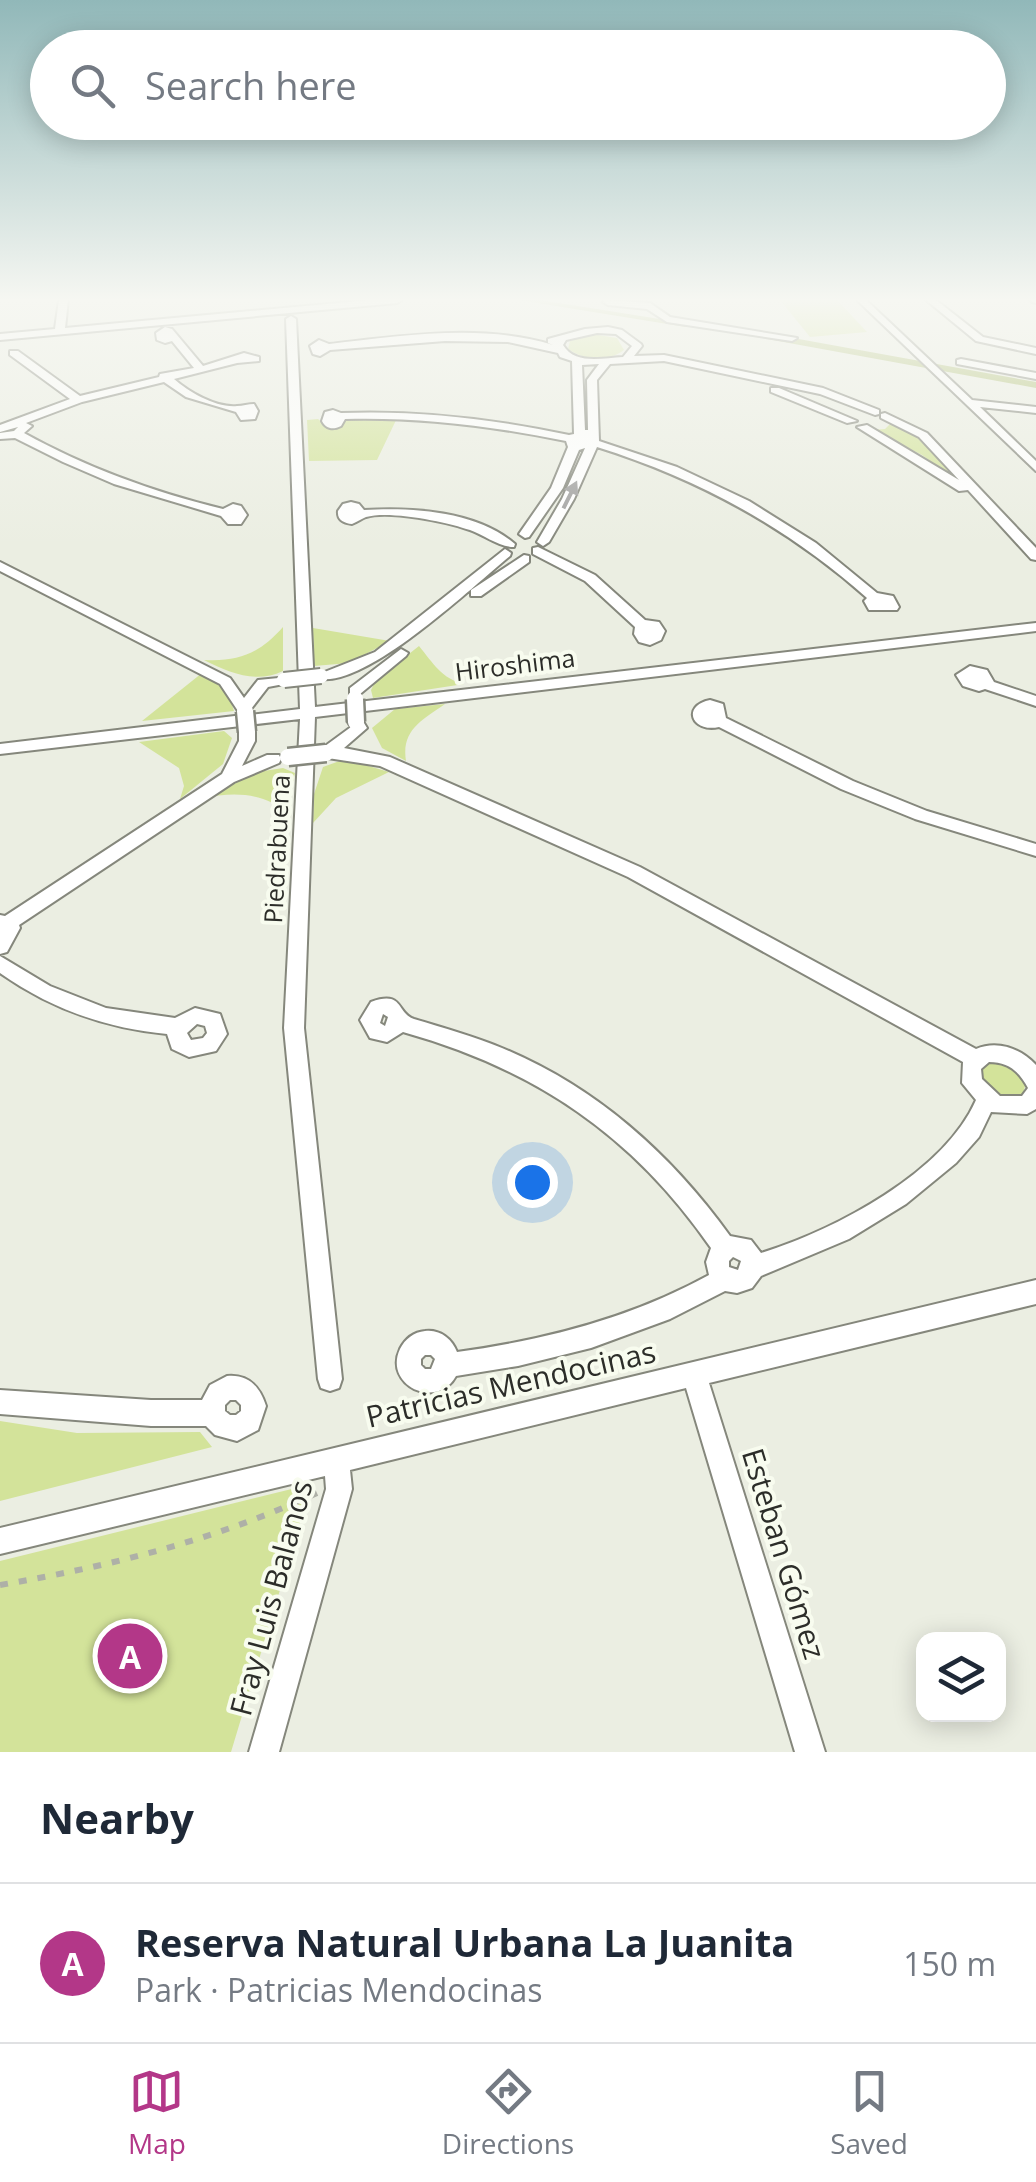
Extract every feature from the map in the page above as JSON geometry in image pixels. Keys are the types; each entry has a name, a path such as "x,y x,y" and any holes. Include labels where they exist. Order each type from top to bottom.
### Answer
{"street":[{"path":"53,382 78,400"},
{"path":"9,432 43,412 143,382"},
{"path":"170,382 199,400 240,410"},
{"name":"Piedrabuena","path":"293,382 308,713 294,1028 330,1380"},
{"path":"224,680 263,682 324,676 356,668 380,655 525,534 557,488 574,440 576,382"},
{"path":"355,695 535,551 594,442 592,382"},
{"path":"748,382 857,424 941,473 996,512"},
{"path":"774,382 823,391 922,435 1036,556"},
{"path":"947,382 1036,467"},
{"path":"969,402 1036,410"},
{"path":"857,424 853,413 880,414"},
{"path":"340,416 438,417 594,442 669,467 750,504 824,553 874,598"},
{"path":"9,432 96,474 226,513"},
{"path":"360,514 432,518 477,529 507,549 508,558 535,551 590,578 643,626"},
{"path":"525,534 538,534 535,551"},
{"path":"0,566 224,680 245,708 247,737 228,778"},
{"name":"Hiroshima","path":"0,749 1036,627"},
{"path":"324,676 341,680 355,695 358,725 384,761"},
{"path":"245,708 263,682"},
{"path":"985,684 1036,701"},
{"path":"718,720 847,786 921,815 1036,850"},
{"path":"329,752 358,725"},
{"path":"247,737 280,758"},
{"path":"0,947 10,933 4,922 228,778 280,758 329,752 384,761 684,895 976,1059"},
{"path":"0,963 64,1005 133,1024 179,1027"},
{"path":"399,1023 448,1034 492,1051 530,1069 596,1111 674,1178 724,1248"},
{"path":"984,1054 1005,1054 1034,1083 1026,1105 1007,1108 986,1100 970,1074 976,1059 984,1054"},
{"path":"447,1366 490,1360 636,1320 676,1306 726,1278 744,1281 754,1267 839,1233 918,1181 971,1132 986,1100"},
{"path":"724,1248 741,1248 754,1267"},
{"path":"724,1248 717,1262 726,1278"},
{"name":"Patricias Mendocinas","path":"0,1541 338,1472 694,1375 1036,1292"},
{"name":"Esteban Gómez","path":"694,1375 810,1752"},
{"path":"0,1402 150,1413 213,1412"},
{"name":"Fray Luis Balanos","path":"264,1752 338,1472"}],"path":[{"path":"0,1585 108,1568 216,1538 338,1472"}],"green space":[{"path":"398,416 377,460 309,461 307,420 339,424 348,419"},
{"path":"892,422 913,433 970,490 922,455 872,430 885,429"},
{"path":"283,627 283,671 253,677 204,660 248,654"},
{"path":"313,628 390,641 349,663 314,666"},
{"path":"419,646 444,674 464,684 373,698 371,690 376,680"},
{"path":"202,673 228,692 234,711 142,721"},
{"path":"445,704 410,734 406,761 382,748 372,728 395,709"},
{"path":"224,731 232,738 223,764 180,799 184,786 179,768 139,742"},
{"path":"345,759 389,772 336,798 313,823 314,794 323,767"},
{"path":"283,768 295,773 286,812 247,795 203,798 251,773"},
{"path":"989,1060 1012,1064 1026,1082 1023,1094 1003,1099 981,1086 979,1067"},
{"path":"0,1421 77,1433 200,1432 212,1447 0,1501"},
{"path":"312,1484 231,1752 0,1752 0,1561"}],"waterway":[{"path":"1018,382 1036,385"}],"place":[{"name":"Reserva Natural Urbana La Juanita","path":"130,1656"}]}
